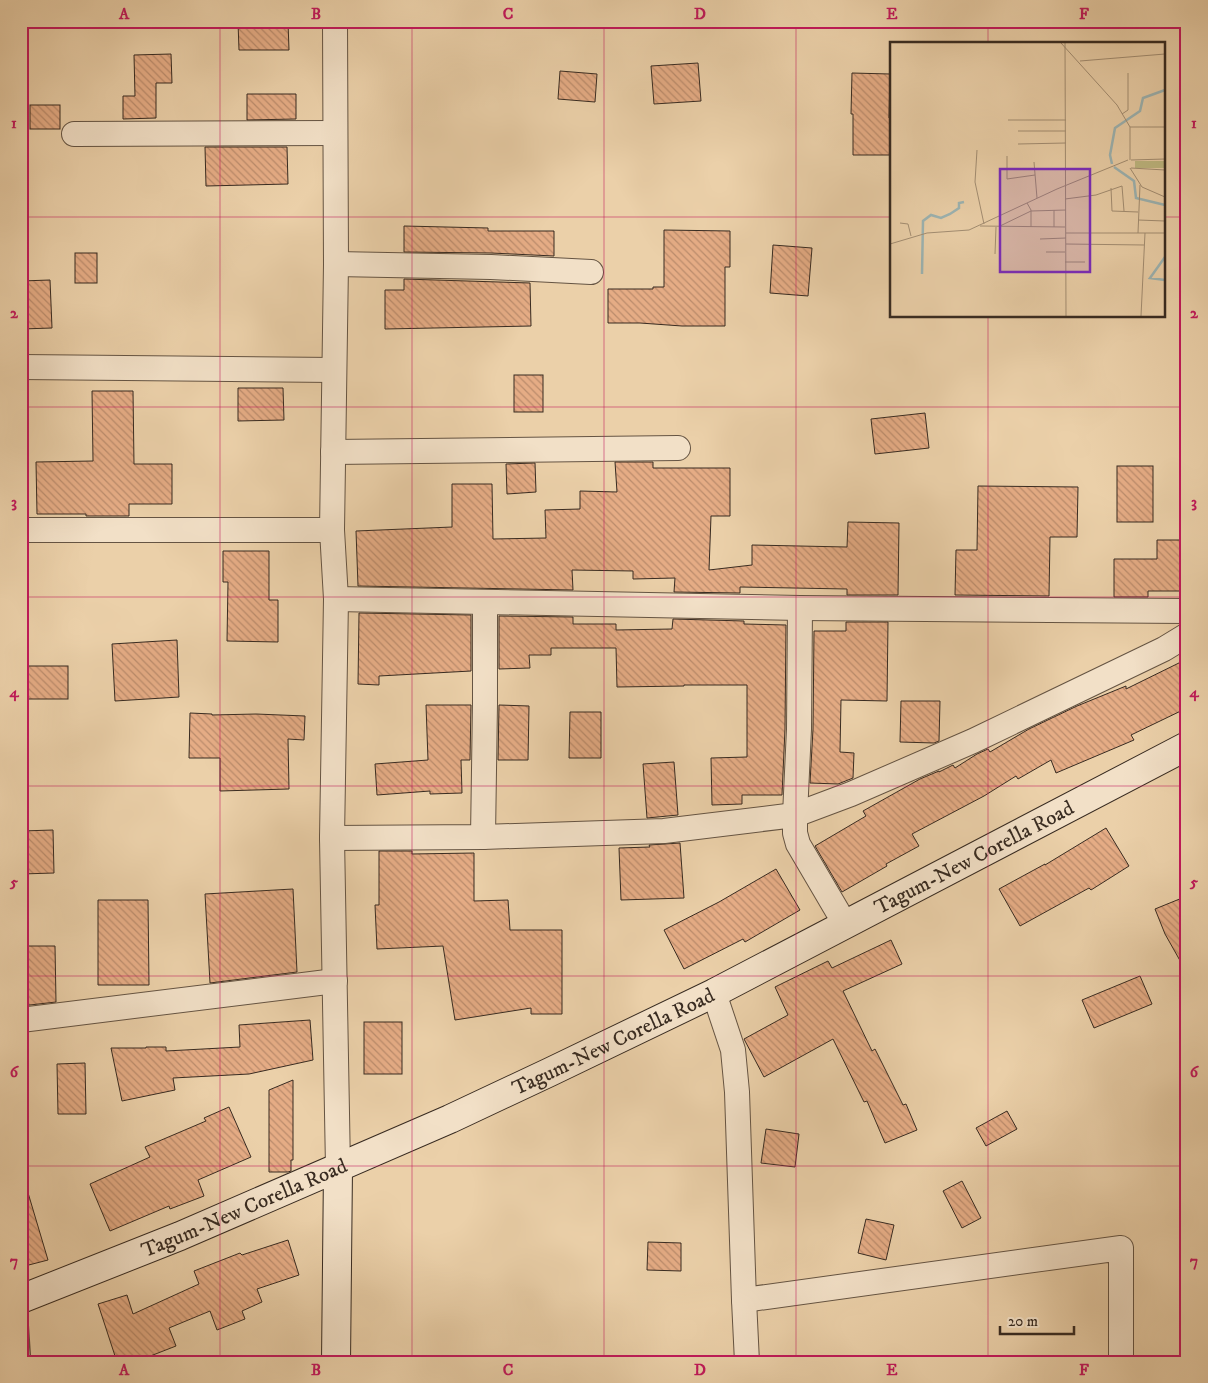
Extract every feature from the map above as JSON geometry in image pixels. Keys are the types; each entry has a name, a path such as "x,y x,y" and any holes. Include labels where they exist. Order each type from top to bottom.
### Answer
{"main road":[{"name":"Tagum-New Corella Road","path":"21,1299 180,1236 450,1119 714,993 1187,746"},
{"path":"336,1362 338,1168"}],"street":[{"path":"335,21 336,264 332,530 336,599 332,838 338,1168"},
{"path":"74,134 335,134"},
{"path":"336,264 591,272"},
{"path":"21,367 334,370"},
{"path":"333,452 678,448"},
{"path":"21,530 332,530"},
{"path":"336,599 800,608 1187,611"},
{"path":"483,837 485,602"},
{"path":"800,608 799,729 795,833 798,844 845,924"},
{"path":"332,838 483,837 664,831 795,815 851,794 973,741 1164,649 1187,635"},
{"path":"21,1020 335,981"},
{"path":"714,993 733,1050 737,1092 747,1362"},
{"path":"744,1300 1121,1248 1121,1362"}],"lane":[{"path":"21,1318 24,1362"}],"building":[{"path":"238,22 288,22 289,50 239,50"},
{"path":"171,54 172,83 156,83 156,118 123,119 123,96 135,96 134,55"},
{"path":"698,63 701,101 654,104 651,66"},
{"path":"560,71 597,74 595,102 558,99"},
{"path":"852,73 890,74 890,155 853,155 853,114 851,114"},
{"path":"247,94 296,94 296,119 247,120"},
{"path":"30,105 60,105 60,129 30,129"},
{"path":"205,147 287,147 288,184 206,186"},
{"path":"404,226 488,228 488,231 554,231 554,256 404,252"},
{"path":"664,230 730,231 730,267 725,267 725,326 608,323 608,289 653,289 653,287 664,287"},
{"path":"773,245 812,248 808,296 770,293"},
{"path":"75,253 97,253 97,283 75,283"},
{"path":"404,279 530,283 531,326 385,329 385,290 404,290"},
{"path":"50,280 52,328 21,329 21,281"},
{"path":"514,375 543,375 543,412 514,412"},
{"path":"238,388 283,388 284,420 238,421"},
{"path":"92,391 133,391 134,464 172,464 172,504 129,504 129,516 37,514 36,462 93,461"},
{"path":"925,413 929,448 875,454 871,419"},
{"path":"615,462 653,462 653,468 730,468 730,516 711,516 709,570 752,565 752,545 847,547 848,522 899,523 898,595 847,595 847,589 740,587 740,593 674,592 675,578 633,579 633,571 572,570 573,590 358,586 356,531 452,527 452,484 492,484 493,539 546,538 545,510 580,509 580,491 617,492"},
{"path":"535,463 536,492 507,494 506,464"},
{"path":"1117,466 1153,466 1153,522 1117,522"},
{"path":"978,486 1078,487 1077,537 1050,537 1049,596 955,595 956,550 977,550"},
{"path":"1157,540 1187,540 1187,591 1148,591 1148,597 1114,597 1114,559 1157,559"},
{"path":"223,551 269,551 269,600 278,600 278,642 227,641 228,582 223,582"},
{"path":"359,613 471,615 471,671 379,676 379,685 358,684"},
{"path":"499,616 573,617 573,624 616,624 616,630 672,629 673,619 744,621 744,624 786,625 782,795 742,795 742,804 712,805 711,758 747,757 747,685 617,687 616,648 551,648 551,655 529,655 530,668 499,669"},
{"path":"846,622 888,622 887,701 841,700 840,752 854,753 853,778 838,784 810,783 813,729 814,631 846,631"},
{"path":"177,640 179,697 115,701 112,644"},
{"path":"1187,659 1187,708 1131,735 1134,740 1056,773 1051,760 1018,779 1016,776 984,796 912,834 919,846 842,892 815,846 866,816 863,811 920,779 953,765 955,768 977,754 988,749 990,752 1029,729 1077,706 1126,686 1126,689"},
{"path":"21,666 68,666 68,699 21,699"},
{"path":"901,701 940,701 939,741 934,743 900,742"},
{"path":"426,705 471,705 470,760 461,760 462,793 430,794 430,791 377,795 375,764 428,760"},
{"path":"499,705 529,706 528,760 498,760"},
{"path":"570,712 601,712 601,758 569,758"},
{"path":"190,713 305,716 304,740 288,739 289,789 220,791 220,758 189,758"},
{"path":"674,762 678,815 647,818 643,764"},
{"path":"1106,828 1129,866 1091,890 1089,888 1020,926 999,889 1045,865"},
{"path":"53,830 54,873 21,874 21,831"},
{"path":"680,843 684,898 621,900 619,848 650,847 649,845"},
{"path":"379,851 412,851 412,854 474,853 474,901 508,900 510,930 562,930 562,1014 531,1014 531,1008 455,1020 443,946 377,949 375,905 379,905"},
{"path":"776,869 800,910 745,942 743,939 684,969 664,930 719,902"},
{"path":"293,889 297,972 210,983 205,894"},
{"path":"1187,896 1187,973 1165,934 1155,909"},
{"path":"98,900 148,900 149,985 98,985"},
{"path":"891,940 902,964 843,991 872,1051 875,1049 903,1105 906,1104 917,1130 885,1143 867,1101 864,1102 833,1039 764,1077 744,1039 788,1015 775,987 828,961 832,968"},
{"path":"21,946 55,946 56,1002 21,1006"},
{"path":"1140,976 1152,1004 1094,1028 1082,1000"},
{"path":"310,1020 313,1060 249,1074 173,1078 175,1090 122,1101 111,1048 166,1047 166,1051 240,1047 239,1025"},
{"path":"364,1022 402,1022 402,1074 364,1074"},
{"path":"85,1063 86,1114 58,1114 57,1064"},
{"path":"293,1080 293,1160 291,1160 291,1171 269,1172 269,1090"},
{"path":"229,1107 251,1157 198,1180 204,1196 170,1209 169,1206 110,1231 90,1184 150,1157 145,1147 206,1121 204,1118"},
{"path":"1007,1111 1017,1129 986,1146 976,1128"},
{"path":"766,1129 799,1134 795,1167 761,1163"},
{"path":"962,1181 981,1218 962,1228 943,1191"},
{"path":"26,1186 48,1260 21,1267 21,1187"},
{"path":"866,1219 894,1225 886,1260 858,1253"},
{"path":"288,1240 299,1275 257,1289 262,1302 242,1311 245,1319 217,1330 210,1311 169,1328 176,1346 135,1362 117,1362 98,1304 127,1295 133,1314 199,1284 194,1271 240,1253 242,1255"},
{"path":"648,1242 681,1243 681,1271 647,1270"}]}
